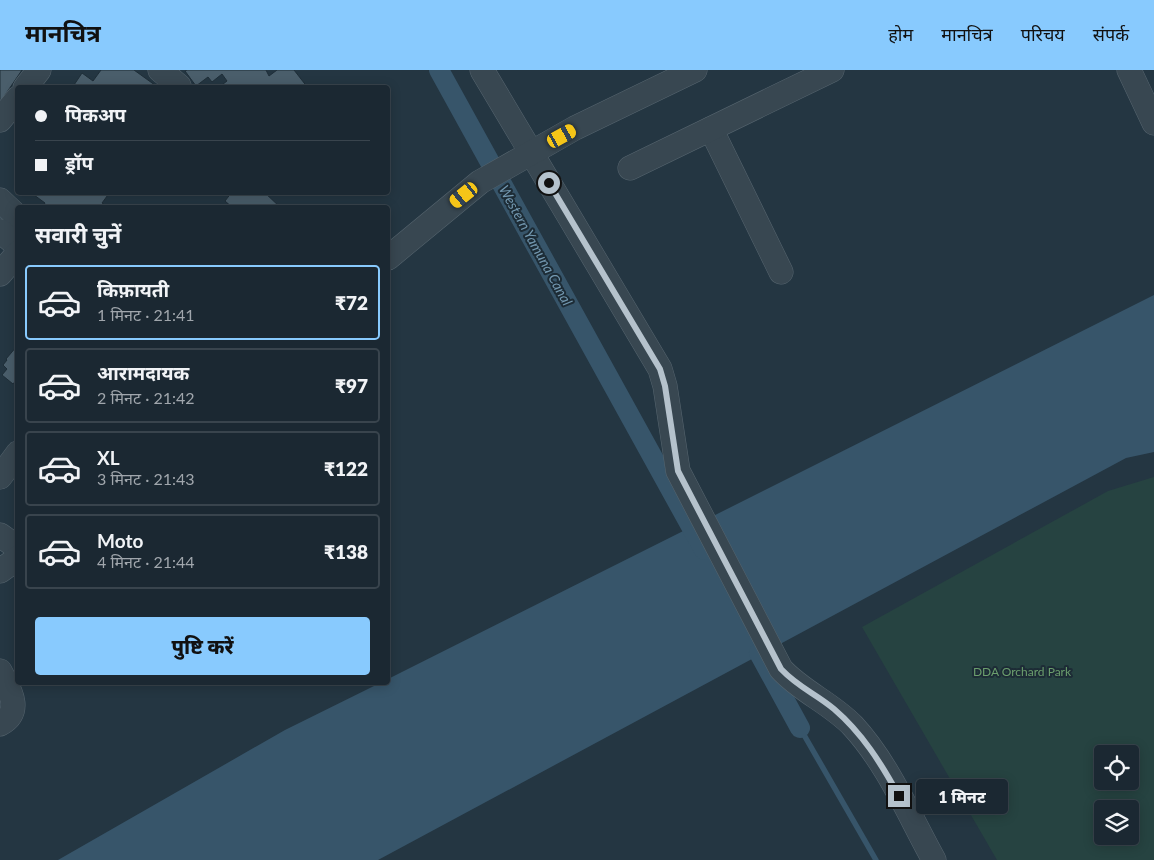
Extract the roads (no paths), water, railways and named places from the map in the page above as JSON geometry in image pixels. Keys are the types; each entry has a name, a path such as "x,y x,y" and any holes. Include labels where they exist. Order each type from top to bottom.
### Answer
{"street":[{"path":"28,85 39,70"},
{"path":"160,70 178,85"},
{"path":"482,70 660,369 665,386 678,471 781,669 796,685 832,707 852,725 867,743 890,780 934,860"},
{"path":"390,256 480,182 575,128 695,70"},
{"path":"630,168 832,70"},
{"path":"1129,70 1154,123"},
{"path":"0,120 15,102"},
{"path":"710,129 781,272"},
{"path":"0,477 15,457"},
{"path":"0,535 15,546"},
{"path":"0,571 15,560"},
{"path":"0,671 13,698 14,706 12,714 0,724"}],"water":[{"path":"1154,295 1154,452 1126,458 378,860 58,860 285,730 376,685 390,685 390,678"}],"waterway":[{"name":"Western Yamuna Canal","path":"439,70 704,550"},
{"path":"759,653 800,728"},
{"name":"Western Yamuna Canal","path":"800,728 876,860"}],"park label":[{"name":"DDA Orchard Park","path":"1022,671"}]}
